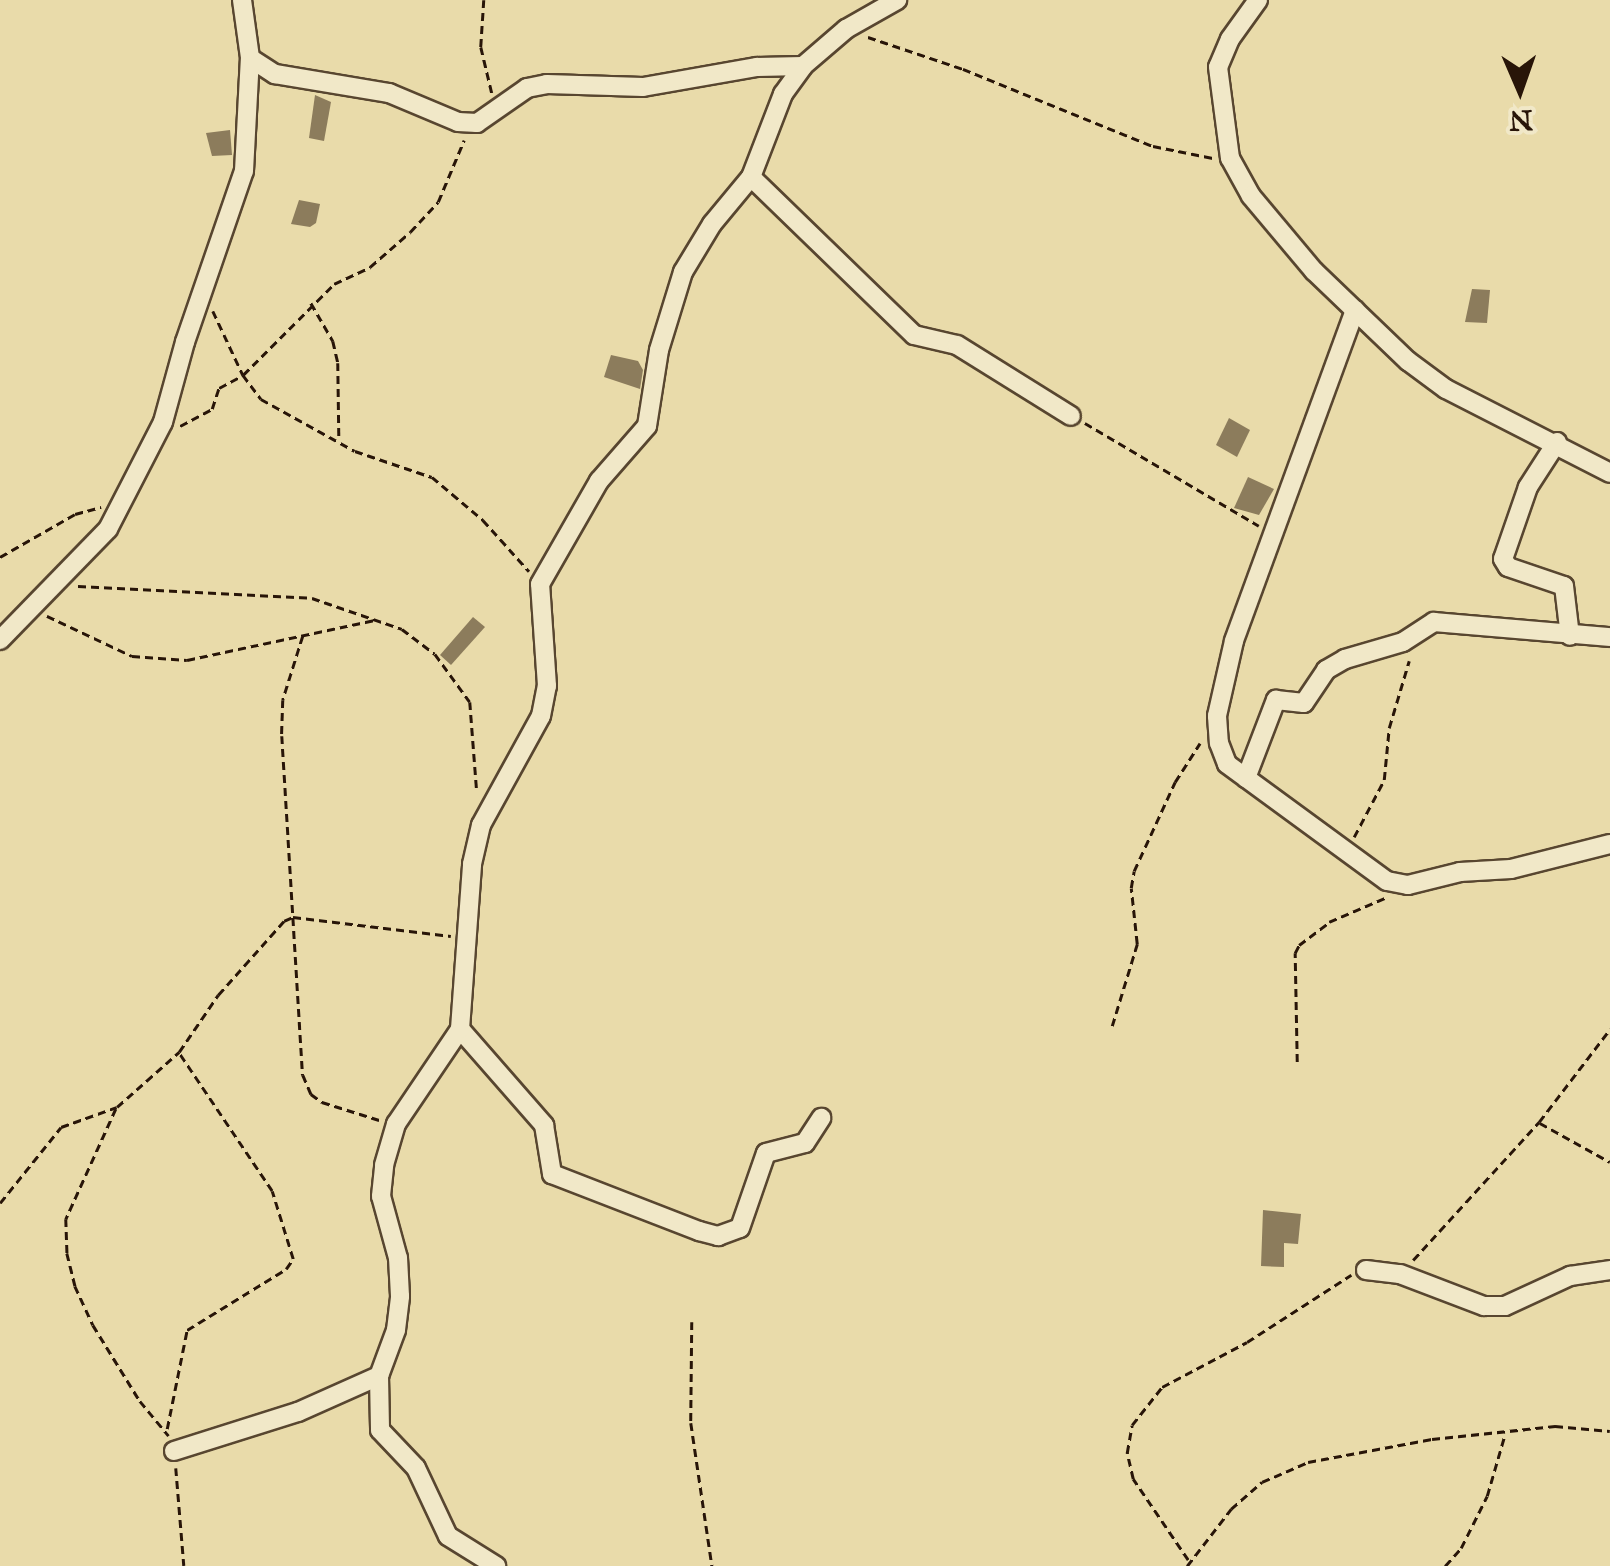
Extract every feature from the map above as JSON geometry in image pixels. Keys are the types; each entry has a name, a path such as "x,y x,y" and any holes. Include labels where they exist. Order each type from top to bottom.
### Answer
{"street":[{"path":"0,640 108,529 171,404 244,171 250,58 242,0"},
{"path":"496,1566 448,1536 436,1519 416,1468 380,1430 379,1376 396,1330 400,1296 398,1258 382,1196 384,1165 396,1124 460,1029 472,864 482,825 541,716 548,686 540,584 599,481 647,426 659,350 683,272 712,224 751,176 783,94 803,66 846,29 897,0"},
{"path":"1258,0 1230,39 1218,68 1230,158 1282,236 1408,361 1446,389 1610,472"},
{"path":"250,58 275,74 388,93 438,117 476,123 528,88 547,84 643,87 743,68 803,66"},
{"path":"751,176 914,335 957,345 1071,416"},
{"path":"1355,310 1234,641 1218,716 1227,764 1387,882 1408,885 1448,874 1550,862 1610,844"},
{"path":"1557,442 1528,487 1504,559 1508,567 1564,586 1570,636"},
{"path":"1246,778 1276,700 1304,702 1326,670 1414,635 1434,622 1610,637"},
{"path":"460,1029 544,1125 552,1174 718,1236 740,1228 766,1153 805,1143 821,1118"},
{"path":"1366,1270 1400,1274 1484,1306 1506,1306 1570,1276 1610,1270"},
{"path":"174,1451 298,1412 379,1376"}],"path":[{"path":"484,0 482,61 500,108"},
{"path":"846,29 963,69 1153,146 1201,158 1230,158"},
{"path":"155,435 212,410 220,388 243,375 312,303 334,284 370,268 438,202 464,138 476,123"},
{"path":"203,294 243,375 272,408 339,439 355,451 432,477 483,520 540,584"},
{"path":"312,303 335,352 339,439"},
{"path":"1071,416 1273,534"},
{"path":"0,557 75,514 125,500"},
{"path":"57,585 262,593 338,604 402,628 424,644 462,686 473,719 482,825"},
{"path":"32,609 132,656 154,658 212,657 278,638 377,620"},
{"path":"1346,852 1384,780 1389,728 1414,635"},
{"path":"303,636 283,700 282,736 303,1076 311,1094 351,1113 396,1124"},
{"path":"1112,1026 1137,944 1131,888 1134,871 1175,782 1218,716"},
{"path":"1297,1062 1295,953 1299,945 1329,922 1408,885"},
{"path":"0,1204 61,1127 117,1107 178,1052 260,944 293,918 465,938"},
{"path":"1400,1274 1538,1122 1610,1029"},
{"path":"167,1430 187,1330 286,1268 293,1259 272,1190 178,1052"},
{"path":"117,1107 66,1219 67,1253 75,1286 94,1325 140,1401 167,1430 174,1451 184,1566"},
{"path":"1538,1122 1610,1162"},
{"path":"1366,1270 1342,1278 1247,1342 1162,1388 1132,1425 1127,1453 1132,1479 1188,1564 1231,1509 1262,1482 1308,1462 1396,1444 1556,1426 1610,1431"},
{"path":"692,1322 690,1423 712,1566"},
{"path":"1445,1566 1461,1548 1487,1496 1506,1432"}],"building":[{"path":"315,95 331,102 324,141 309,138"},
{"path":"230,130 232,155 212,156 206,133"},
{"path":"299,200 320,204 316,223 310,227 291,224"},
{"path":"1472,289 1490,290 1487,323 1465,322"},
{"path":"611,355 638,361 643,370 640,389 604,377"},
{"path":"1229,418 1250,430 1237,457 1216,445"},
{"path":"1248,477 1274,489 1259,515 1234,508"},
{"path":"473,617 485,627 451,665 440,655"},
{"path":"1263,1210 1301,1214 1298,1244 1284,1243 1284,1267 1261,1266"}]}
